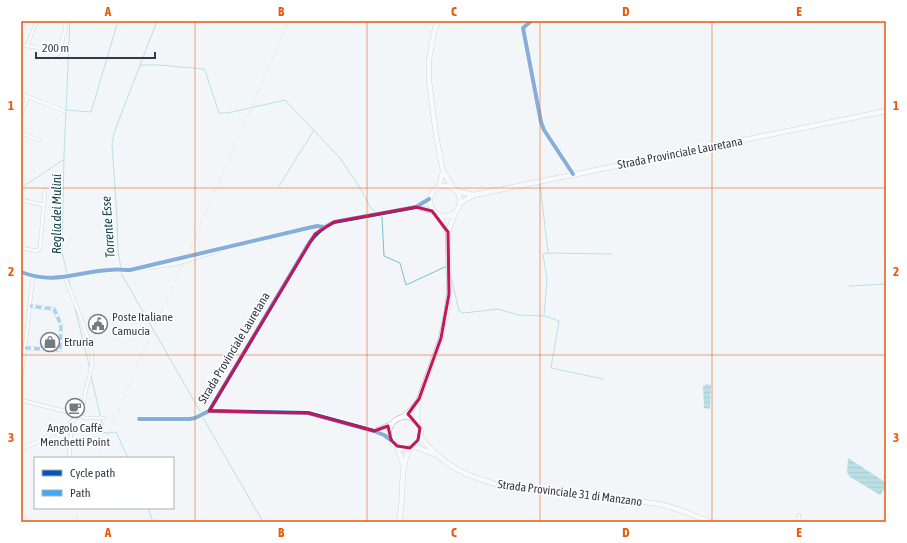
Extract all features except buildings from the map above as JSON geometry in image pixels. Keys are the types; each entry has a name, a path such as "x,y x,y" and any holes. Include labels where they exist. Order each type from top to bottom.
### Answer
{"main road":[{"path":"399,522 406,455 418,440 420,435 417,414 419,399 442,338 449,294 448,232 455,213 460,206 460,198 443,171 436,135 429,81 428,60 438,21"},
{"name":"Strada Provinciale Lauretana","path":"460,202 474,195 886,111"},
{"path":"439,186 443,171"},
{"name":"Strada Provinciale Lauretana","path":"429,199 431,193 439,186 445,185 474,195"},
{"path":"429,199 432,211"},
{"name":"Strada Provinciale Lauretana","path":"432,211 438,215"},
{"path":"438,215 447,217 455,213"},
{"path":"438,215 448,232"},
{"path":"404,466 397,446 391,440 389,431 391,424 395,420 403,417 412,409 419,399"},
{"path":"403,417 413,419 418,424"},
{"name":"Strada Provinciale 31 di Manzano","path":"420,435 437,456 466,474 493,484 546,492 659,504 683,510 710,522"},
{"path":"397,446 404,448 412,446 437,456"}],"street":[{"path":"27,46 36,23 35,21"},
{"path":"21,45 36,47 56,55 59,53 66,27 64,21"},
{"path":"531,21 523,28 541,122 544,130 574,174"},
{"path":"21,94 64,111"},
{"path":"21,114 28,97"},
{"path":"21,133 39,140"},
{"path":"21,248 37,251 40,248 45,190"},
{"name":"Strada Provinciale Lauretana","path":"139,419 190,419 208,412 290,273 315,234 324,227 334,222 416,207 429,199"},
{"path":"21,200 44,205"},
{"name":"Strada Provinciale Lauretana","path":"416,207 432,211"},
{"name":"Strada Provinciale Lauretana","path":"21,272 43,278 64,278 109,270 130,270 159,266 177,263 230,246 317,226 324,227"},
{"path":"308,228 315,234"},
{"path":"21,378 26,348 32,276"},
{"path":"21,448 43,439 72,422 83,409 84,394 92,367 92,351 64,278"},
{"path":"26,348 60,350 61,325 54,309 30,306"},
{"path":"21,400 79,415 85,418 104,418"},
{"path":"208,412 308,412 374,431 391,440"},
{"path":"69,457 72,422"},
{"path":"374,431 391,424"},
{"path":"799,515 799,522"}],"highlighted area":[{"path":"416,207 432,211 448,232 449,294 441,338 419,399 408,414 420,428 418,440 410,448 397,446 391,440 388,426 374,431 308,413 209,411 315,234 334,222"}],"water":[{"path":"707,384 711,385 710,409 704,408 703,386"},
{"path":"848,458 885,482 884,490 880,495 850,477 847,472"}],"waterway":[{"name":"Reglia dei Mulini","path":"67,274 62,252 64,155 70,21"},
{"path":"66,110 91,112 118,21"},
{"name":"Torrente Esse","path":"121,268 118,251 112,144 114,133 157,21"},
{"path":"141,65 204,69 219,113 228,113 285,100 340,158 362,191 370,207 376,212"},
{"path":"279,186 314,130"},
{"path":"21,188 63,160"},
{"path":"540,185 548,252"},
{"path":"380,216 382,217 384,256 400,263 406,285 447,266"},
{"path":"544,315 547,280 543,254 612,254"},
{"name":"Torrente Esse","path":"121,271 201,413"},
{"name":"Reglia dei Mulini","path":"68,277 71,289"},
{"path":"451,277 459,311 464,313 498,309 518,315 545,316 559,321 551,368 603,379"},
{"path":"849,286 886,284"},
{"name":"Reglia dei Mulini","path":"75,308 90,369"},
{"name":"Reglia dei Mulini","path":"91,376 103,432 116,432 128,457"},
{"name":"Torrente Esse","path":"202,416 263,522"},
{"name":"Reglia dei Mulini","path":"148,509 153,522"}],"railway":[{"path":"99,457 151,333 182,267 289,21"},
{"path":"75,522 81,509"}],"marked path":[{"path":"25,348 60,350 61,325 54,309 30,306"}],"cycle path":[{"path":"531,21 523,28 541,122 544,130 573,174"},
{"path":"139,419 190,419 209,411 309,243 323,228 334,222 416,207 429,199"},
{"path":"21,272 33,276 55,278 97,271 130,270 317,226 324,227"},
{"path":"209,411 308,413 374,431 391,440"}],"place":[{"name":"Poste Italiane Camucia","path":"98,324"},
{"name":"Etruria","path":"50,342"},
{"name":"Angolo Caffè Menchetti Point","path":"75,408"}]}
